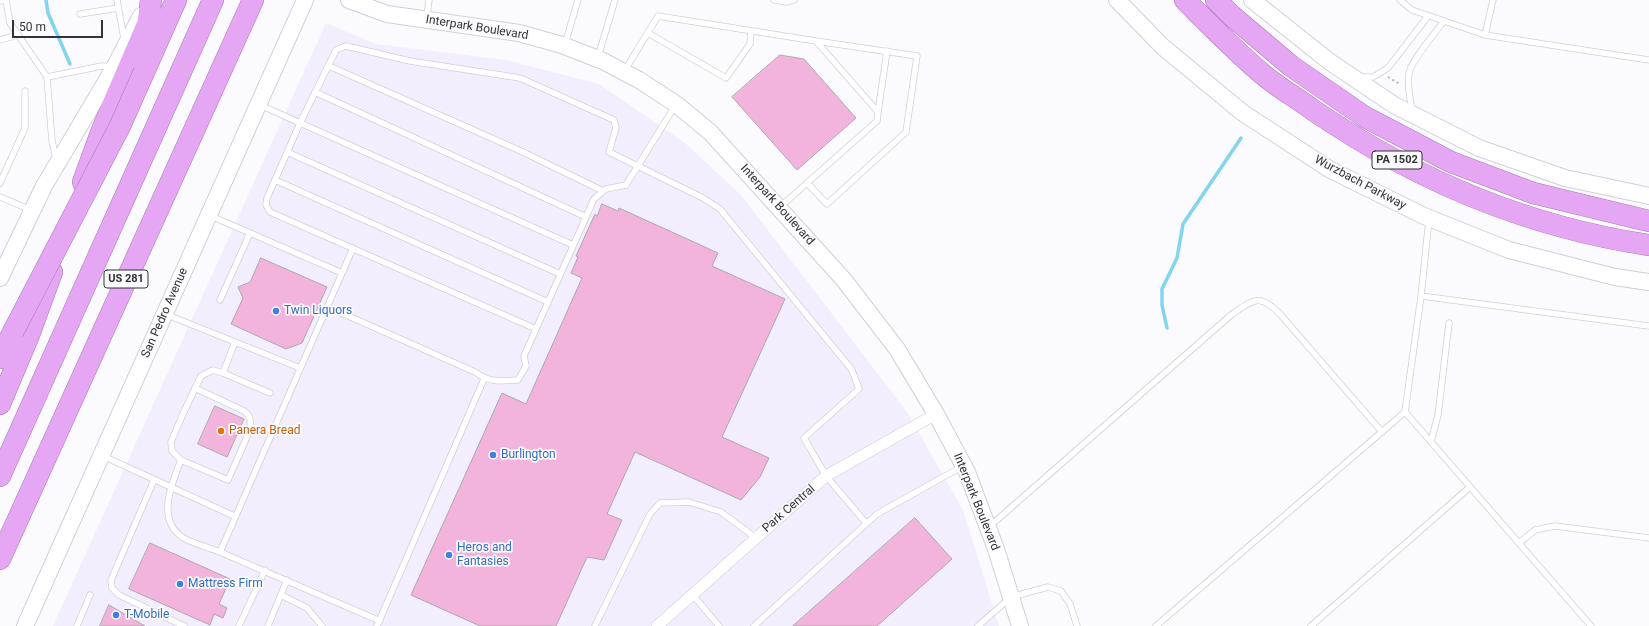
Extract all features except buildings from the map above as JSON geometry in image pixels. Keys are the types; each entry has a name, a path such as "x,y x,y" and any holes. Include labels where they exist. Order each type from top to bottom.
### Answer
{"highway":[{"path":"0,404 29,335 102,130 148,23 149,0"},
{"path":"0,358 120,126 176,0"},
{"name":"US 281","path":"0,476 213,0"},
{"name":"US 281","path":"0,558 253,0"},
{"name":"PA 1502","path":"1185,0 1267,78 1349,134 1440,184 1527,217 1617,240 1649,245"},
{"name":"PA 1502","path":"1216,0 1232,16 1291,66 1365,117 1451,162 1533,193 1649,221"}],"main road":[{"path":"0,278 31,210 57,163 114,68 149,0"},
{"name":"San Pedro Avenue","path":"25,626 305,0"},
{"name":"Interpark Boulevard","path":"349,0 387,14 519,33 565,46 624,72 676,104 710,132 780,207 844,280 897,349 936,414 964,466 988,528 1020,626"},
{"name":"Wurzbach Parkway","path":"1117,0 1164,47 1243,114 1329,169 1429,218 1509,250 1616,277 1649,282"},
{"path":"1252,0 1330,62 1394,105 1479,148 1565,178 1649,196"}],"street":[{"name":"Park Central","path":"662,624 692,594 826,476 936,414"}],"lane":[{"path":"0,1 6,0 10,23 47,77 52,141 57,163"},
{"path":"117,0 125,48"},
{"path":"426,20 429,0"},
{"path":"565,46 578,0"},
{"path":"597,59 615,0"},
{"path":"774,0 794,0"},
{"path":"1400,0 1412,10 1485,35 1649,60"},
{"path":"1485,35 1493,0"},
{"path":"80,14 118,8"},
{"path":"624,72 658,16 917,56 906,132 827,204 807,183"},
{"path":"1354,78 1373,77 1388,68 1428,16"},
{"path":"1413,115 1409,94 1409,72 1413,63 1444,21"},
{"path":"648,33 726,78 750,44 752,31"},
{"path":"0,40 18,35"},
{"path":"816,41 878,112"},
{"path":"536,329 270,212 266,205 267,198 300,123 336,50 346,46 410,62 520,78 614,120 616,128 609,152 703,198 720,210 852,370 860,389 804,438 826,476 866,523"},
{"path":"780,207 877,121 887,52"},
{"path":"47,77 102,66 114,68"},
{"path":"329,66 523,152 603,191"},
{"path":"0,183 25,128 25,91"},
{"path":"315,92 586,217"},
{"path":"258,104 573,245"},
{"path":"328,307 475,372 484,379 500,381 518,380 526,366 524,356 594,199 603,191 626,185 676,104"},
{"path":"287,152 560,274"},
{"path":"275,180 548,302"},
{"path":"0,196 31,210"},
{"path":"208,216 342,273"},
{"path":"1156,626 1405,412 1429,218"},
{"path":"220,300 250,233"},
{"path":"220,552 234,516 328,307 352,248"},
{"path":"1420,296 1649,326"},
{"path":"988,528 1232,315 1249,303 1260,299 1269,302 1382,432"},
{"path":"164,314 300,368"},
{"path":"1431,442 1438,415 1449,323"},
{"path":"223,373 235,342"},
{"path":"195,388 244,411 249,415 251,421 243,446 228,480 181,460 172,451 171,442 195,388 202,376 212,370 223,373 270,393"},
{"path":"181,460 171,487 168,505 172,528 183,537 265,570 379,623 484,379"},
{"path":"1405,412 1591,626"},
{"path":"101,454 234,516"},
{"path":"754,626 876,514 964,466"},
{"path":"154,480 111,580 112,588 119,595 184,626"},
{"path":"1311,626 1470,487"},
{"path":"595,626 650,514 660,503 689,502 721,512 756,538"},
{"path":"1519,542 1534,530 1555,526 1649,538"},
{"path":"239,626 265,570"},
{"path":"268,626 287,580"},
{"path":"978,626 1011,597 1048,587 1061,591 1070,604 1077,626"},
{"path":"281,594 307,608 322,626"},
{"path":"692,594 719,626"},
{"path":"77,626 90,595"}],"path":[{"path":"1386,76 1401,85"}],"shaded area":[{"path":"326,23 376,44 506,60 599,84 685,143 741,195 907,412 963,510 999,626 53,626"}],"waterway":[{"path":"46,0 48,13 70,64"},
{"path":"1167,328 1162,305 1162,289 1177,258 1183,224 1241,138"}],"place":[{"name":"Twin Liquors","path":"276,311"},
{"name":"Panera Bread","path":"221,431"},
{"name":"Burlington","path":"493,455"},
{"name":"Heros and Fantasies","path":"449,555"},
{"name":"Mattress Firm","path":"180,584"},
{"name":"T-Mobile","path":"116,615"}]}
